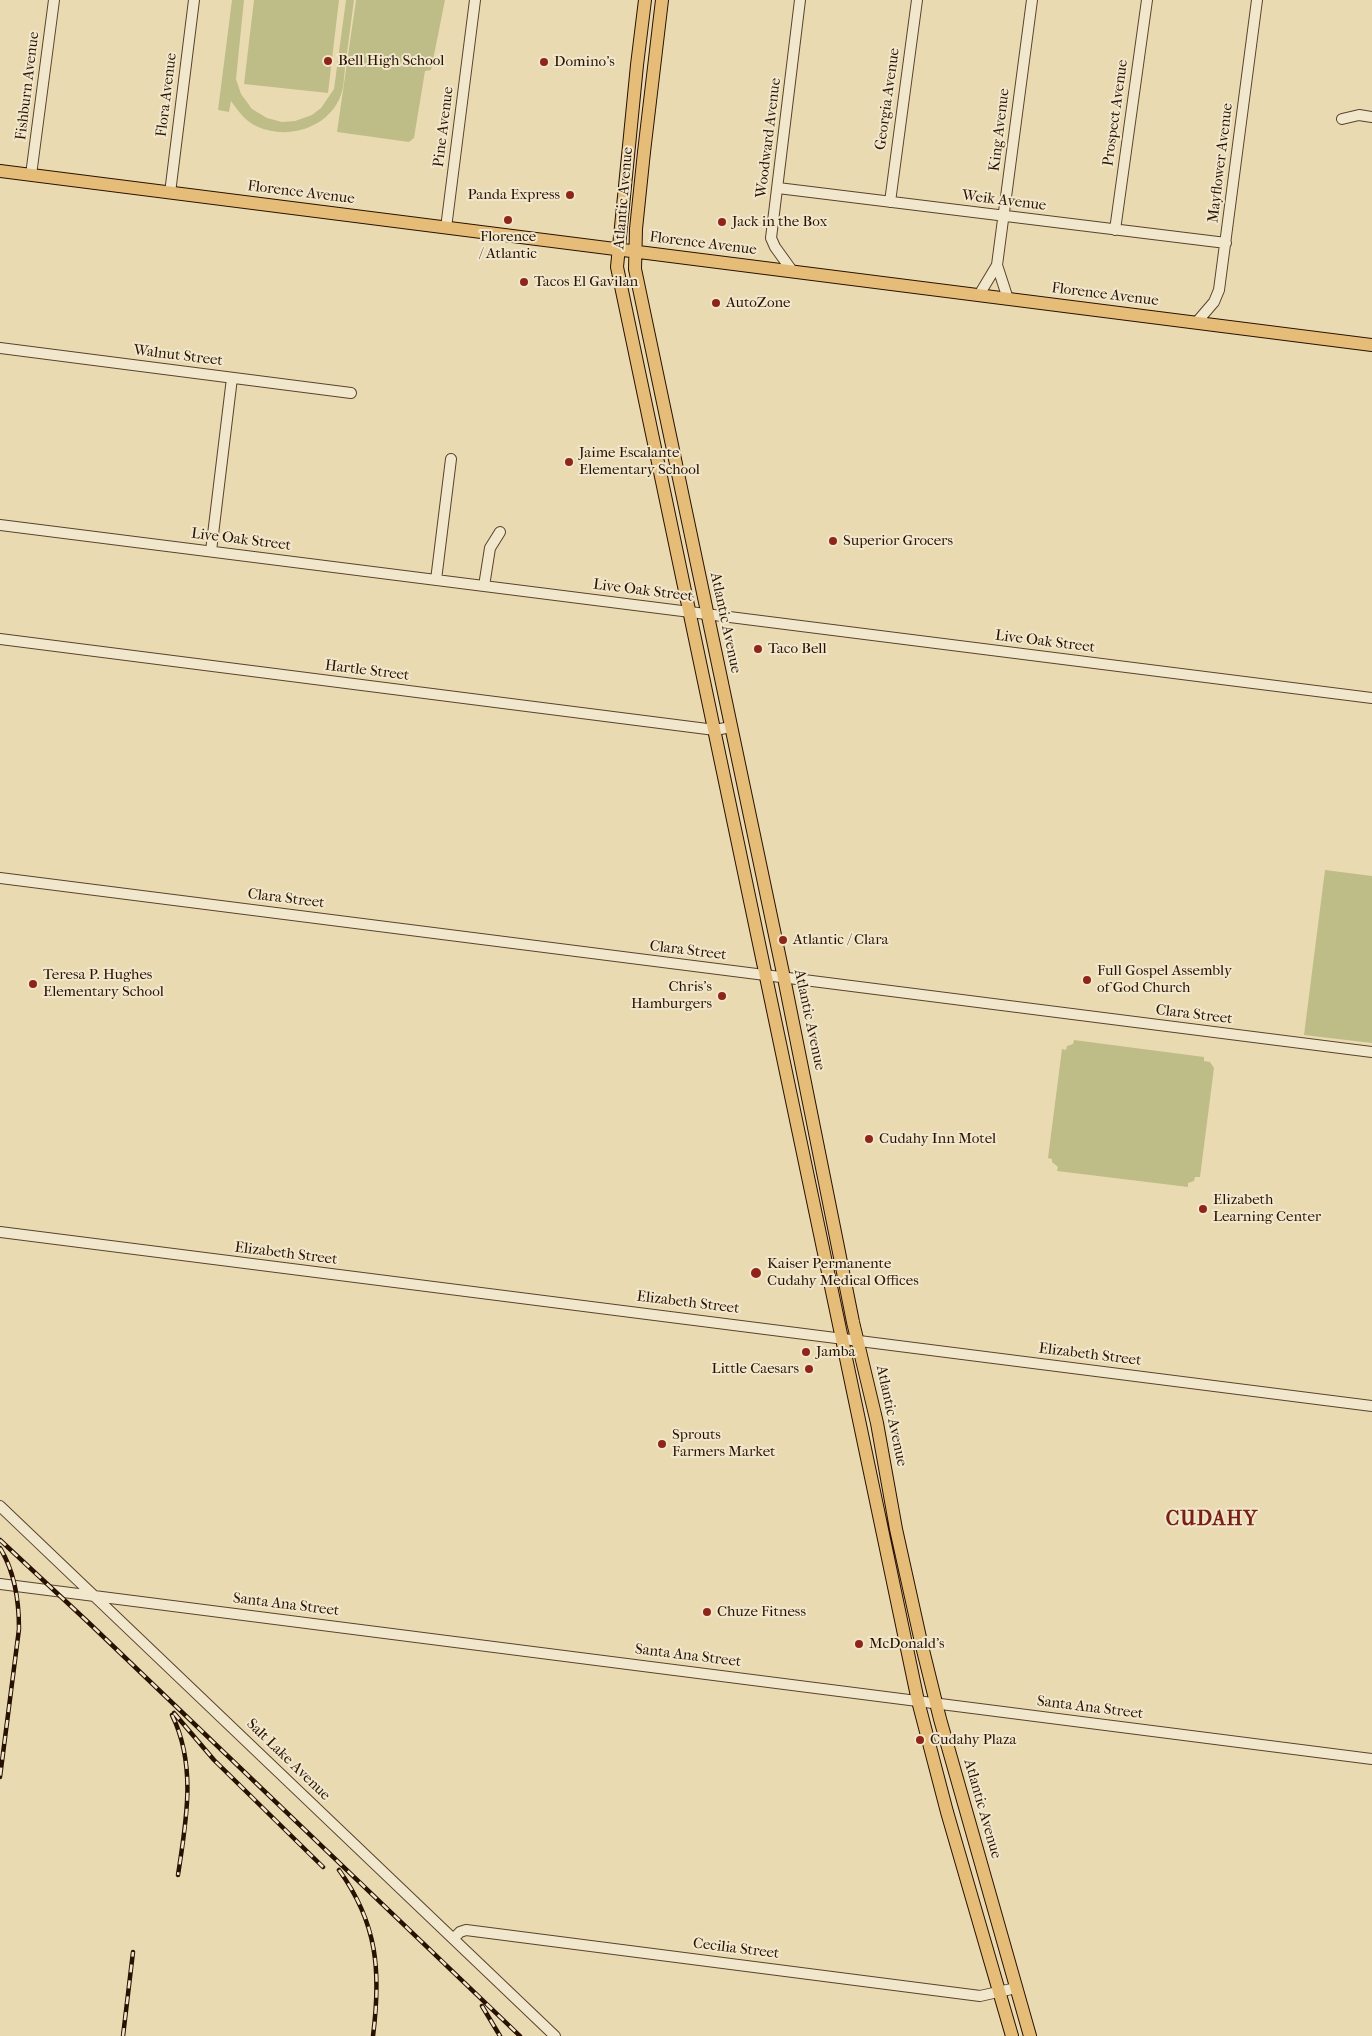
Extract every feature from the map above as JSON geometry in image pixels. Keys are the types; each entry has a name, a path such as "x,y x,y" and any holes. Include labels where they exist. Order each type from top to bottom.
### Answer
{"main road":[{"name":"Atlantic Avenue","path":"645,0 618,267 634,352 918,1701 947,1812 1012,2036"},
{"name":"Atlantic Avenue","path":"662,0 644,152 634,269 784,978 858,1341 877,1423 896,1529 936,1703 1030,2036"},
{"name":"Florence Avenue","path":"0,171 1372,345"}],"street":[{"name":"Fishburn Avenue","path":"31,175 54,0"},
{"name":"Flora Avenue","path":"170,193 194,0"},
{"name":"Pine Avenue","path":"446,228 475,0"},
{"name":"Woodward Avenue","path":"793,272 775,247 771,238 800,0"},
{"name":"Georgia Avenue","path":"890,202 917,0"},
{"name":"King Avenue","path":"979,295 997,264 1032,0"},
{"name":"Prospect Avenue","path":"1115,230 1147,0"},
{"name":"Mayflower Avenue","path":"1196,323 1214,302 1219,290 1257,0"},
{"path":"1342,119 1359,115 1372,117"},
{"name":"Weik Avenue","path":"778,188 1226,243"},
{"name":"King Avenue","path":"997,264 1008,299"},
{"name":"Walnut Street","path":"0,348 351,393"},
{"path":"211,552 232,378"},
{"path":"436,580 451,459"},
{"name":"Live Oak Street","path":"0,524 1372,698"},
{"path":"484,586 490,548 500,532"},
{"name":"Hartle Street","path":"0,639 715,730 731,727"},
{"name":"Clara Street","path":"0,878 1372,1052"},
{"name":"Elizabeth Street","path":"0,1232 600,1310 622,1310 1372,1406"},
{"name":"Salt Lake Avenue","path":"0,1506 91,1595 555,2036"},
{"name":"Santa Ana Street","path":"0,1584 1372,1759"},
{"name":"Cecilia Street","path":"454,1938 460,1932 466,1930 980,1996 1016,1988"}],"shaded area":[{"path":"232,0 244,0 236,79 241,94 252,109 267,118 282,122 295,121 312,115 321,108 334,89 346,0 354,0 342,92 327,116 306,128 282,132 270,131 254,125 243,116 231,101 229,112 218,110"},
{"path":"254,0 339,0 328,93 244,84"},
{"path":"356,0 445,0 431,70 425,71 414,138 409,142 337,132"},
{"path":"1325,870 1372,876 1372,1043 1304,1035"},
{"path":"1074,1040 1204,1057 1204,1061 1210,1062 1214,1068 1200,1177 1195,1177 1194,1181 1188,1183 1188,1187 1057,1171 1058,1167 1052,1162 1052,1159 1048,1158 1062,1049 1066,1050 1067,1046 1073,1044"}],"railway":[{"path":"0,1540 520,2036"},
{"path":"0,1548 13,1577 19,1629 0,1777"},
{"path":"174,1713 214,1760 323,1867"},
{"path":"172,1715 180,1734 187,1774 186,1815 178,1875"},
{"path":"339,1870 362,1910 374,1949 377,1991 373,2036"},
{"path":"123,2036 133,1952"},
{"path":"482,2006 500,2036"}],"place":[{"name":"Bell High School","path":"328,61"},
{"name":"Domino's","path":"544,62"},
{"name":"Panda Express","path":"570,195"},
{"name":"Florence / Atlantic","path":"508,220"},
{"name":"Jack in the Box","path":"722,222"},
{"name":"Tacos El Gavilan","path":"524,282"},
{"name":"AutoZone","path":"716,303"},
{"name":"Jaime Escalante Elementary School","path":"569,462"},
{"name":"Superior Grocers","path":"833,541"},
{"name":"Taco Bell","path":"758,649"},
{"name":"Atlantic / Clara","path":"783,940"},
{"name":"Full Gospel Assembly of God Church","path":"1087,980"},
{"name":"Teresa P. Hughes Elementary School","path":"33,984"},
{"name":"Chris's Hamburgers","path":"722,996"},
{"name":"Cudahy Inn Motel","path":"869,1139"},
{"name":"Elizabeth Learning Center","path":"1203,1209"},
{"name":"Kaiser Permanente Cudahy Medical Offices","path":"756,1273"},
{"name":"Jamba","path":"806,1352"},
{"name":"Little Caesars","path":"809,1369"},
{"name":"Sprouts Farmers Market","path":"662,1444"},
{"name":"Chuze Fitness","path":"707,1612"},
{"name":"McDonald's","path":"859,1644"},
{"name":"Cudahy Plaza","path":"920,1740"}],"district":[{"name":"CUDAHY","path":"1212,1520"}]}
